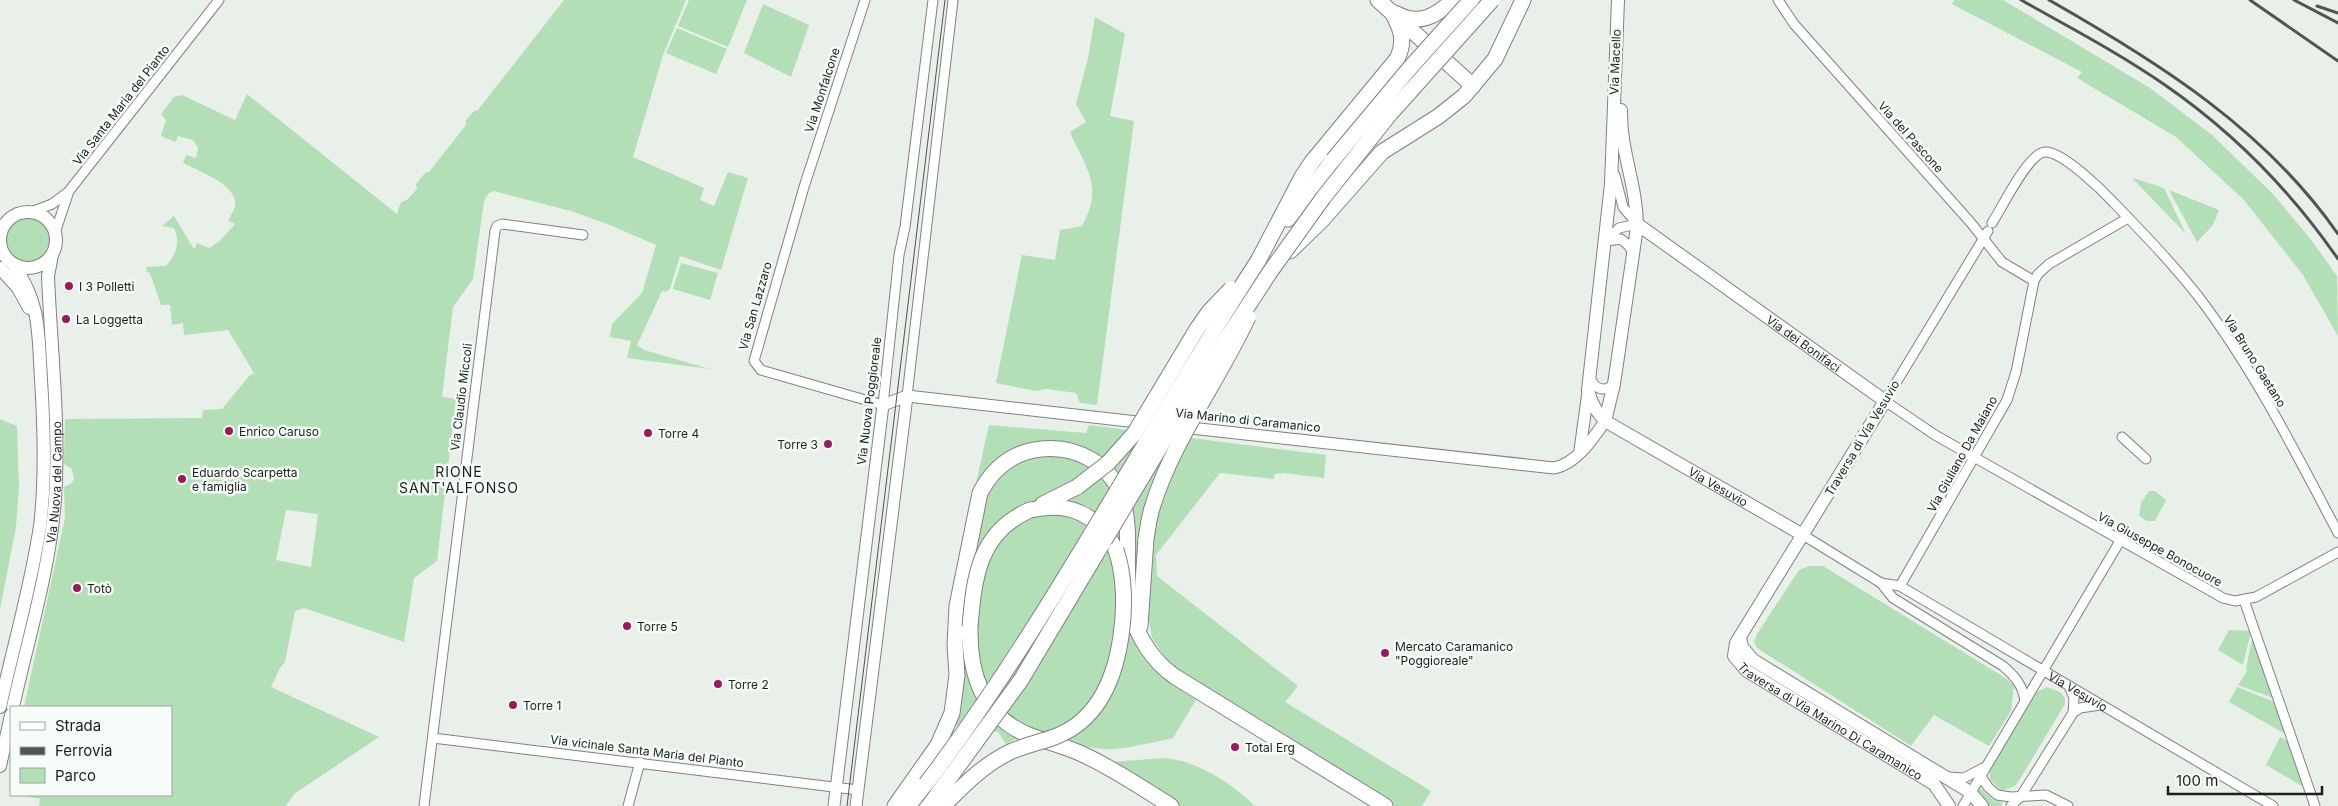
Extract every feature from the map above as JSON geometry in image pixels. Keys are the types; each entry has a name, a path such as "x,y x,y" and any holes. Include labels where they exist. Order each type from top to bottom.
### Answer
{"highway":[{"path":"1378,0 1473,86"},
{"path":"1392,12 1406,19 1422,20 1437,13 1453,0"},
{"path":"908,806 955,746 1004,675 1213,329 1258,261 1308,192 1371,113 1471,0"},
{"path":"929,806 1021,680 1206,370 1270,272 1323,198 1388,115 1492,0"},
{"path":"1151,653 1142,636 1140,616 1146,540 1152,506 1169,463 1229,358 1270,272 1322,220 1354,181 1382,152 1452,106 1473,86 1495,59 1523,0"},
{"path":"1171,806 1093,759 1061,745 1030,735 1000,717 986,699 974,675 970,653 970,627 974,592 986,548 1002,526 1013,517 1077,487 1116,456 1134,434 1209,312 1258,261 1302,177 1397,58 1401,50 1403,36 1392,12"},
{"path":"895,806 938,745 952,713 957,675 955,638 957,606 980,493 990,477 1002,465 1018,455 1035,450 1057,448 1089,458 1103,468 1115,482 1123,499 1126,520 1130,608 1135,626 1151,653 1164,669 1385,806"},
{"path":"943,806 970,778 993,761 1024,746 1060,735 1085,719 1103,696 1114,669 1123,622 1122,582 1116,550 1106,532 1086,515 1054,506 1030,510"}],"main road":[{"name":"Via Macello","path":"1616,124 1618,0"},
{"name":"Via Macello","path":"1616,124 1625,0"},
{"path":"1580,452 1605,243 1616,124"},
{"path":"1605,421 1614,384 1637,224 1635,195 1616,124"},
{"path":"31,212 49,221 55,233 56,242 52,255 38,266 21,267 5,261 0,242 2,226 15,215 31,212"},
{"name":"Via dei Bonifaci","path":"1637,224 1885,401"},
{"name":"Via Nuova del Campo","path":"13,706 48,552 55,498 56,427 48,276 52,255"},
{"name":"Via Nuova del Campo","path":"0,707 40,525 43,417 37,326 5,261"},
{"path":"1588,390 1594,408 1605,421"},
{"path":"856,806 907,396 883,405"},
{"name":"Via Marino di Caramanico","path":"907,396 1554,468 1563,466 1580,452 1605,421"},
{"name":"Traversa di Via Vesuvio","path":"1740,637 1885,401"},
{"name":"Via Nuova Poggioreale","path":"834,806 883,405"},
{"name":"Via Vesuvio","path":"1605,421 1803,535"},
{"name":"Traversa di Via Marino Di Caramanico","path":"1740,637 1742,647 1754,660 1970,792 1982,806"},
{"name":"Traversa di Via Marino Di Caramanico","path":"1740,637 1733,650 1736,661 1741,666 1934,784 1949,806"},
{"path":"0,766 10,720"}],"street":[{"name":"Via Santa Maria del Pianto","path":"55,233 69,191 219,0"},
{"name":"Via Monfalcone","path":"804,187 865,0"},
{"name":"Via Nuova Poggioreale","path":"883,405 899,258 905,227 933,0"},
{"path":"907,396 953,0"},
{"name":"Via del Pascone","path":"1778,0 1794,24 1988,231 2002,262 2034,281"},
{"path":"1988,231 2032,160 2039,154 2048,152 2060,157 2094,182 2128,218 2049,264 2034,281"},
{"path":"1612,164 1623,208 1637,224"},
{"name":"Via San Lazzaro","path":"804,187 755,355 756,366 761,370 883,405"},
{"path":"31,212 52,204 69,191"},
{"name":"Via Bruno Gaetano","path":"2128,218 2178,271 2233,345 2280,426 2338,533"},
{"name":"Via Claudio Miccoli","path":"424,806 495,232 497,226 502,224 583,235"},
{"path":"1605,243 1619,228 1628,224 1637,224"},
{"name":"Traversa di Via Vesuvio","path":"1885,401 1988,231"},
{"path":"1605,243 1611,239 1621,238 1630,246 1633,254"},
{"name":"Via Giuliano Da Maiano","path":"1900,586 1998,420 2013,384 2034,281"},
{"path":"1590,376 1592,382 1600,390 1605,390 1614,384"},
{"name":"Via dei Bonifaci","path":"1885,401 1914,422 1975,458"},
{"path":"2122,437 2146,459"},
{"name":"Via Giuseppe Bonocuore","path":"1975,458 2210,593 2235,601 2244,600"},
{"name":"Via Vesuvio","path":"1803,535 1881,583 1894,598 2003,666 2018,681 2025,701"},
{"path":"1963,806 2120,541"},
{"path":"2315,806 2244,600 2256,597 2338,552"},
{"name":"Via Vesuvio","path":"1881,583 1900,586 2044,669 2100,705 2273,806"},
{"path":"2070,686 2074,698 2073,713"},
{"path":"2011,806 2021,796 2073,713 2080,708 2100,705"},
{"name":"Via vicinale Santa Maria del Pianto","path":"433,738 858,790"},
{"path":"628,806 640,762"},
{"path":"1944,777 1964,778 1985,767"},
{"path":"1980,775 1988,787 1998,795 2046,795 2068,806"}],"green space":[{"path":"564,0 686,0 663,55 633,157 704,188 700,200 714,206 728,172 748,178 721,270 680,256 670,289 666,292 662,291 637,345 644,350 710,369 627,358 631,341 610,337 612,324 642,293 656,245 571,211 494,191 489,193 484,201 473,279 453,307 442,397 456,399 437,561 414,578 404,642 304,608 295,611 285,662 271,687 379,737 294,794 286,806 39,806 40,799 25,796 172,796 172,706 24,706 65,518 64,487 74,480 72,469 64,464 65,419 202,418 203,410 222,409 249,376 254,373 228,330 184,335 183,323 172,325 170,305 161,305 150,273 147,272 146,267 166,266 175,253 177,238 174,228 162,226 174,216 194,249 197,243 209,248 220,241 235,224 228,221 235,206 235,198 231,192 216,180 183,163 186,155 196,158 198,148 193,140 178,136 176,142 161,136 166,120 161,114 174,97 182,95 235,120 247,94 397,214 401,202 407,200 417,189 416,184 425,173 429,172 466,125 466,120 474,111 478,110","holes":["286,510 318,514 311,567 276,560"]},
{"path":"689,0 747,0 728,47 678,26"},
{"path":"1954,0 2003,0 2150,88 2212,135 2273,194 2312,241 2337,276 2338,336 2303,275 2244,200 2176,137 2077,78 2082,72 1952,4"},
{"path":"763,4 809,25 791,77 744,53"},
{"path":"1095,17 1125,34 1110,116 1134,121 1097,405 1080,403 1076,393 1047,389 1035,391 996,383 1022,255 1055,260 1060,230 1082,226 1092,200 1092,189 1087,167 1070,132 1086,122 1076,104 1088,58"},
{"path":"677,28 727,49 716,74 666,53"},
{"path":"2133,178 2164,188 2186,234 2134,180"},
{"path":"2169,190 2219,210 2213,225 2197,242"},
{"path":"28,216 37,218 45,223 50,231 52,240 50,249 45,257 37,262 28,264 19,262 11,257 6,249 4,240 6,231 11,223 19,218"},
{"path":"681,263 718,273 710,300 673,289"},
{"path":"0,419 17,426 19,487 16,527 0,609"},
{"path":"989,425 1086,433 1089,425 1326,455 1324,478 1285,473 1275,474 1274,479 1220,473 1156,555 1157,576 1298,686 1285,702 1431,791 1422,806 1395,806 1171,666 1152,638 1148,616 1137,605 1134,529 1127,491 1117,473 1096,454 1019,447 986,494 1001,476 1016,464 1034,457 1045,456 1063,456 1080,461 1093,469 1109,484 1118,502 1123,524 1124,596 1126,618 1132,638 1137,649 1159,674 1196,700 1173,738 1116,749 1091,748 1043,735 1008,716 988,691 965,644 969,677 977,699 992,717 1018,738 1006,744 998,732 943,724 972,501"},
{"path":"2149,491 2155,491 2166,500 2155,521 2147,521 2139,516 2141,503"},
{"path":"1809,566 1823,566 2007,679 2014,686 2011,711 1989,746 1934,715 1911,746 1757,648 1754,642 1757,634 1799,570"},
{"path":"2229,630 2251,631 2243,665 2218,650"},
{"path":"2253,635 2276,699 2238,685 2247,671"},
{"path":"2047,687 2060,692 2065,698 2065,704 2015,786 2002,791 1990,780 1990,768 2037,692"},
{"path":"2237,687 2277,703 2287,735 2229,702"},
{"path":"2280,737 2291,743 2305,788 2266,765"},
{"path":"1165,758 1202,768 1225,781 1255,806 1180,806 1110,762"},
{"path":"1980,788 1993,800 2003,803 2000,806 1987,806 1978,792"}],"tram line":[{"path":"847,806 945,0"}],"railway":[{"path":"2021,0 2130,62 2165,85 2214,122 2281,186 2338,259"},
{"path":"2049,0 2130,48 2169,74 2243,130 2309,196 2338,234"},
{"path":"2250,0 2338,61"},
{"path":"2294,0 2338,23"},
{"path":"2317,6 2338,13"}],"place":[{"name":"I 3 Polletti","path":"69,286"},
{"name":"La Loggetta","path":"66,319"},
{"name":"Enrico Caruso","path":"229,431"},
{"name":"Torre 4","path":"648,433"},
{"name":"Torre 3","path":"828,444"},
{"name":"Eduardo Scarpetta e famiglia","path":"182,479"},
{"name":"Totò","path":"77,588"},
{"name":"Torre 5","path":"627,626"},
{"name":"Mercato Caramanico \"Poggioreale\"","path":"1385,653"},
{"name":"Torre 2","path":"718,684"},
{"name":"Torre 1","path":"513,705"},
{"name":"Total Erg","path":"1235,747"}],"district":[{"name":"RIONE SANT'ALFONSO","path":"459,480"}]}
